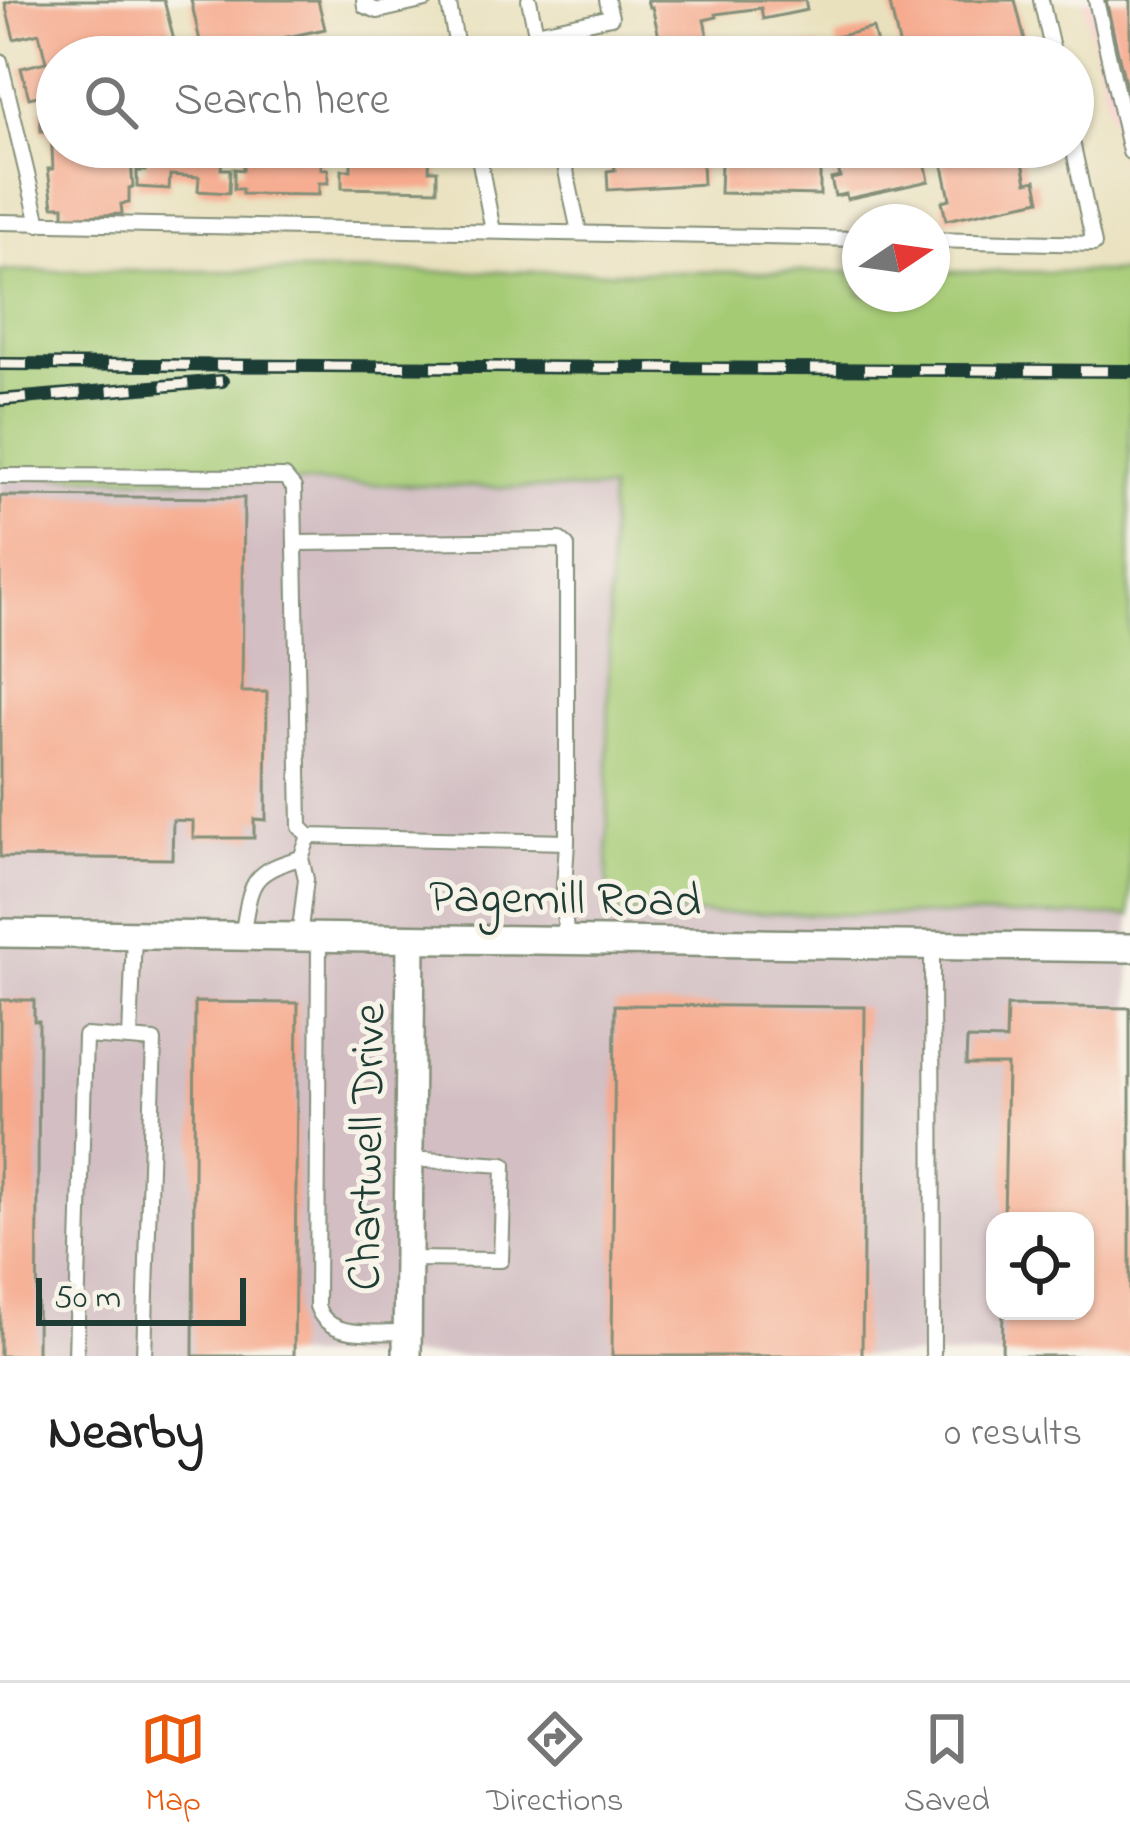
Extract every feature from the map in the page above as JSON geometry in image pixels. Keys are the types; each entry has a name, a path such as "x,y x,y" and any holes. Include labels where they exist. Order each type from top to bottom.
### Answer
{"street":[{"name":"Pagemill Road","path":"0,933 1130,948"},
{"name":"Chartwell Drive","path":"407,1344 411,940"}],"lane":[{"path":"364,0 365,6 378,11 426,0"},
{"path":"448,0 455,36"},
{"path":"529,0 537,36"},
{"path":"536,33 610,17 607,0"},
{"path":"1041,0 1049,36"},
{"path":"1096,0 1130,152"},
{"path":"0,61 39,224"},
{"path":"481,168 494,232"},
{"path":"566,168 580,232"},
{"path":"950,240 1094,244 1078,168"},
{"path":"0,222 842,238"},
{"path":"0,476 285,477 295,488 300,827 310,836 567,842"},
{"path":"296,543 560,540 567,546 563,903 567,941"},
{"path":"310,836 301,858 309,938 317,1306 326,1324 339,1330 407,1344"},
{"path":"242,937 259,875 271,866 301,858"},
{"path":"130,1039 134,935"},
{"path":"932,944 933,1353"},
{"path":"76,1356 85,1036 154,1041 145,1356"},
{"path":"408,1258 501,1260 503,1189 503,1165 409,1159"}],"shaded area":[{"path":"1083,0 1130,0 1130,206 1094,36"},
{"path":"0,475 1130,503 1130,1356 0,1356"}],"green space":[{"path":"0,271 842,272 842,312 950,312 950,272 1130,272 1130,916 607,913 610,490 0,475"}],"building":[{"path":"164,0 173,36 39,33 14,39 5,3"},
{"path":"191,0 318,0 325,29 292,36 199,36"},
{"path":"647,0 805,0 807,10 763,19 761,8 716,14 704,20 708,36 659,36"},
{"path":"889,0 1015,0 1024,36 897,36"},
{"path":"1106,0 1130,0 1130,96 1128,96"},
{"path":"873,28 875,36 839,36"},
{"path":"36,64 36,96 29,98 21,68"},
{"path":"132,168 129,203 121,204 122,214 64,217 64,206 53,206 48,169"},
{"path":"429,168 437,170 437,190 342,188 342,170"},
{"path":"702,168 703,184 608,190 607,171"},
{"path":"721,168 820,168 820,195 720,193"},
{"path":"838,168 926,168 929,181 847,199 846,194 835,196 831,179 840,177"},
{"path":"943,168 1024,168 1027,182 1036,180 1040,200 950,219 950,204 942,201 950,199"},
{"path":"230,169 229,193 198,191 199,177 170,175 169,189 137,187 137,171"},
{"path":"234,169 328,169 328,183 319,183 319,195 242,194 242,189 234,189"},
{"path":"0,496 244,498 242,692 267,692 266,820 254,819 254,838 193,838 193,821 173,820 172,859 0,857"},
{"path":"0,1000 34,1000 34,1021 39,1021 37,1356 0,1356"},
{"path":"195,1002 298,1003 294,1356 193,1356"},
{"path":"615,1005 865,1007 862,1356 612,1356"},
{"path":"1007,1006 1130,1008 1130,1356 1002,1356 1003,1320 1094,1320 1094,1212 1004,1212 1007,1065 966,1065 967,1039 1006,1040"}],"railway":[{"path":"0,364 1130,371"},
{"path":"0,400 222,381"}]}
